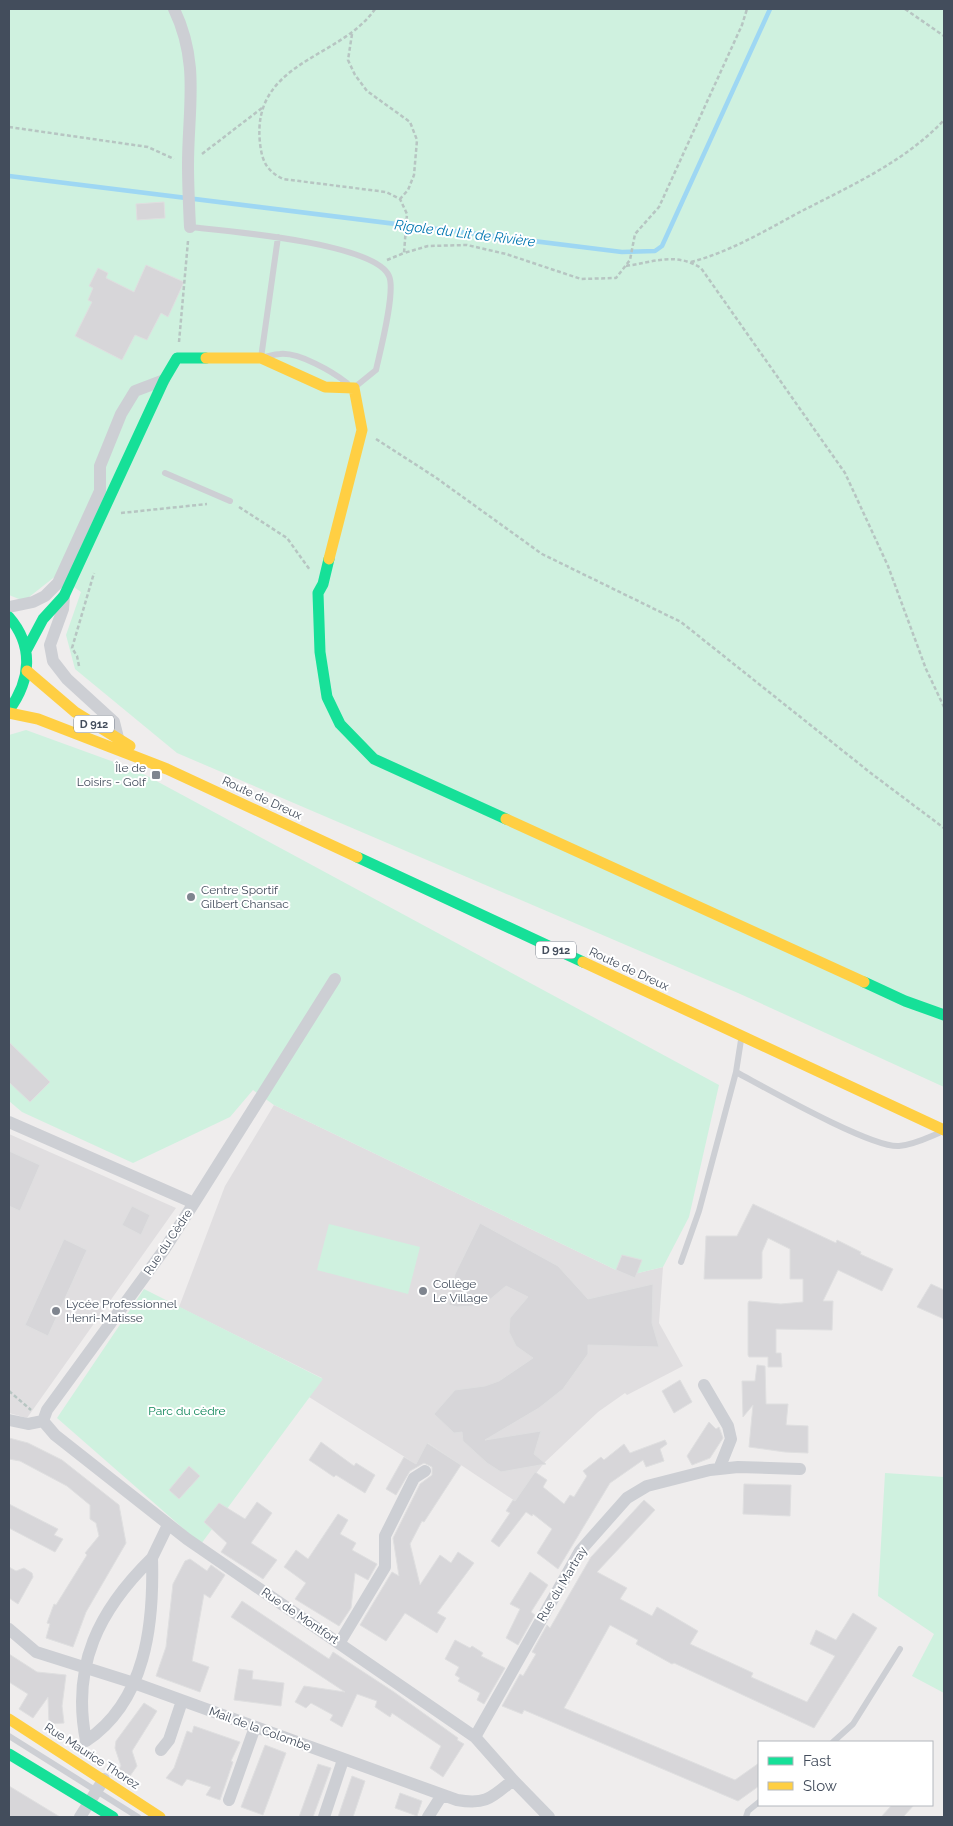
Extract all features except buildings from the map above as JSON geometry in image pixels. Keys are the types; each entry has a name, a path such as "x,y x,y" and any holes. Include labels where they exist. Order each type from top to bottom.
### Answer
{"main road":[{"path":"26,649 43,619 64,596 164,380 177,358 261,358 325,387 354,388 362,430 323,584 318,593 324,687 332,711 351,739 374,759 896,997 944,1015"},
{"path":"9,617 20,633 26,649 27,671 24,687 9,712"},
{"name":"Route de Dreux","path":"27,671 68,706 167,770"},
{"name":"Route de Dreux","path":"9,712 38,718 167,770 944,1130"},
{"name":"Rue Maurice Thorez","path":"9,1719 75,1760 160,1817"},
{"path":"9,1754 113,1817"}],"street":[{"path":"174,9 182,25 192,80 188,165 190,227"},
{"path":"9,607 33,602 45,596 58,583 100,492 100,466 121,414 134,391 164,380"},
{"path":"64,596 63,609 50,645 53,661 67,679 114,722 118,738"},
{"path":"194,1203 335,979"},
{"name":"Rue du Cèdre","path":"9,1122 194,1203 164,1250 47,1410 43,1421"},
{"path":"704,1385 728,1426 731,1439 719,1470"},
{"path":"9,1420 28,1424 43,1421"},
{"name":"Rue de Montfort","path":"43,1421 55,1435 168,1525 476,1737 512,1780 549,1817"},
{"name":"Rue du Martray","path":"476,1737 580,1550 627,1498 647,1486 719,1470 738,1467 800,1469"},
{"path":"340,1642 385,1566 385,1536 414,1478 425,1471"},
{"path":"86,1740 81,1696 85,1668 97,1634 110,1606 131,1579 152,1558 168,1525"},
{"path":"75,1760 86,1740 103,1730 114,1716 134,1683 149,1633 153,1592 152,1558"},
{"name":"Mail de la Colombe","path":"9,1629 36,1652 134,1683 442,1795 477,1804 494,1796 512,1780"},
{"path":"161,1750 168,1740 182,1701"},
{"path":"229,1800 255,1727"},
{"path":"324,1817 343,1760"},
{"path":"80,1817 104,1779"},
{"path":"428,1817 442,1795"}],"lane":[{"path":"190,227 278,237 362,255 379,264 389,276 391,291 376,370 354,388 331,371 292,356 281,354 261,358 278,237"},
{"path":"165,473 230,501"},
{"path":"681,1262 699,1212 736,1072 742,1036"},
{"path":"736,1072 802,1108 883,1144 905,1145 944,1130"},
{"path":"834,1741 853,1724 900,1649"},
{"path":"9,1736 138,1817"},
{"path":"746,1817 748,1810 758,1803"}],"path":[{"path":"9,127 148,147 188,165 262,108 285,76 296,66 312,55 352,34 367,20 375,9"},
{"path":"379,264 404,253 428,246 467,245 506,254 581,279 616,278 630,260 635,234 659,207 742,25 747,9"},
{"path":"905,9 944,36"},
{"path":"352,34 348,60 354,75 367,91 410,122 418,140 414,174 408,190 400,199"},
{"path":"262,108 260,140 262,155 265,166 272,174 283,179 386,192 400,199 407,214 407,234 404,253"},
{"path":"691,262 718,255 857,182 926,140 944,120"},
{"path":"177,358 190,227"},
{"path":"624,266 678,258 691,262 700,268 845,473 888,566 926,669 944,707"},
{"path":"362,430 435,476 542,554 681,622 872,774 944,828"},
{"path":"120,514 230,501 287,538 312,574 318,593"},
{"path":"79,666 77,656 72,648 95,571"},
{"path":"9,1391 43,1421"}],"shaded area":[{"name":"Collège Le Village","path":"274,1105 616,1270 630,1275 663,1267 659,1323 683,1366 627,1395 625,1393 598,1412 544,1463 515,1501 428,1443 416,1464 309,1397 322,1378 179,1307 225,1186"},
{"name":"Lycée Professionnel Henri-Matisse","path":"9,1134 176,1208 27,1418 9,1413"}],"green space":[{"path":"9,9 944,9 944,1087 738,993 177,753 75,669 66,635 81,592 57,575 24,601 9,595"},
{"name":"Centre Sportif Gilbert Chansac","path":"26,730 136,770 719,1085 689,1217 663,1267 630,1275 616,1270 274,1105 253,1090 230,1117 133,1163 22,1112 9,1101 9,735"},
{"path":"329,1224 420,1247 408,1294 317,1270"},
{"name":"Parc du cèdre","path":"144,1289 323,1379 201,1544 57,1418"},
{"path":"885,1473 944,1477 944,1693 912,1676 934,1634 878,1596"}],"waterway":[{"name":"Rigole du Lit de Rivière","path":"9,176 622,252 655,251 662,246 770,9"}],"traffic: fast":[{"path":"27,649 43,619 64,596 164,380 177,358 206,358"},
{"path":"329,559 323,584 318,593 320,652 327,697 340,724 374,759 506,819"},
{"path":"9,617 23,640 27,663 22,687 9,710"},
{"path":"357,857 583,962"},
{"path":"864,982 905,1001 944,1015"},
{"path":"9,1754 113,1817"}],"traffic: slow":[{"path":"206,358 261,358 325,387 354,388 362,430 329,559"},
{"path":"27,671 75,712 130,746"},
{"path":"9,713 38,719 167,769 357,857"},
{"path":"506,819 864,982"},
{"path":"583,962 944,1130"},
{"path":"9,1719 160,1817"}],"place":[{"name":"Île de Loisirs - Golf","path":"156,775"},
{"name":"Centre Sportif Gilbert Chansac","path":"191,897"},
{"name":"Collège Le Village","path":"423,1291"},
{"name":"Lycée Professionnel Henri-Matisse","path":"56,1311"}]}
